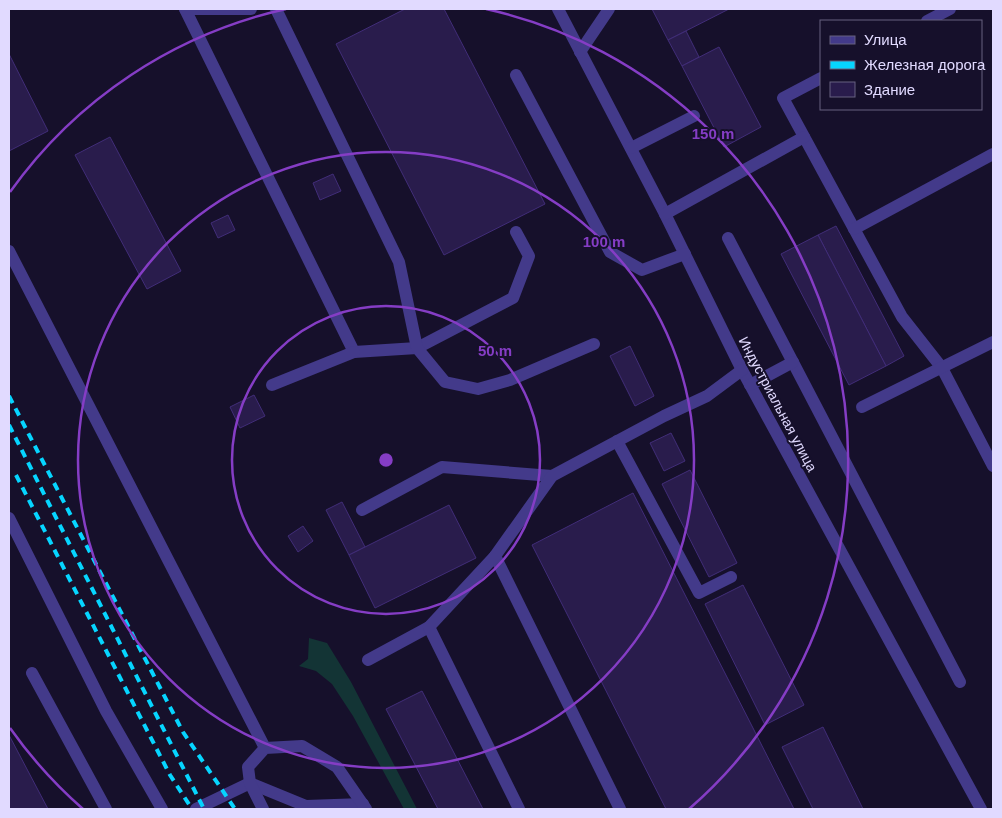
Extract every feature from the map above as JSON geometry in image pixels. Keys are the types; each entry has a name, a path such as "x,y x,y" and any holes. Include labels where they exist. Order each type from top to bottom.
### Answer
{"street":[{"path":"251,9 185,9 354,352"},
{"path":"276,9 399,262 417,348 445,382 478,389 510,380 594,344"},
{"name":"Индустриальная улица","path":"558,9 665,214 742,370 981,809"},
{"path":"580,52 609,9"},
{"path":"929,20 950,9"},
{"path":"516,75 610,252 642,270 685,254"},
{"path":"820,79 783,98 902,317 942,368 993,466"},
{"path":"631,148 694,116"},
{"path":"665,214 804,137"},
{"path":"854,229 993,154"},
{"path":"272,385 354,352 417,348 513,298 529,256 516,232"},
{"path":"728,238 960,682"},
{"path":"9,251 265,748"},
{"path":"862,407 993,342"},
{"path":"750,385 793,362"},
{"path":"368,660 429,627 495,556 552,476 707,396 742,370"},
{"path":"617,441 699,593 731,577"},
{"path":"362,510 442,467 552,476"},
{"path":"9,518 106,711 162,809"},
{"path":"495,556 620,809"},
{"path":"429,627 520,809"},
{"path":"32,673 106,809"},
{"path":"263,809 250,783 248,767 265,748 302,746 337,767 365,806"},
{"path":"196,809 250,783 306,806 365,806"}],"green space":[{"path":"309,638 327,643 351,682 417,809 404,809 353,716 332,684 316,671 299,666 308,659"}],"building":[{"path":"405,9 444,9 545,204 444,255 336,44"},
{"path":"652,9 729,9 668,40"},
{"path":"686,31 699,57 682,66 668,40"},
{"path":"719,47 761,127 724,147 682,66"},
{"path":"9,54 48,131 9,151"},
{"path":"110,137 181,271 147,289 75,155"},
{"path":"333,174 341,191 320,200 313,183"},
{"path":"228,215 235,230 218,238 211,223"},
{"path":"836,226 904,356 886,366 818,235"},
{"path":"818,235 886,366 849,385 781,254"},
{"path":"630,346 654,396 635,406 610,356"},
{"path":"254,395 265,416 240,428 230,407"},
{"path":"671,433 685,461 664,471 650,443"},
{"path":"690,470 737,563 709,577 662,484"},
{"path":"633,493 794,809 666,809 532,545"},
{"path":"342,502 365,547 349,555 326,510"},
{"path":"449,505 476,558 375,608 349,555"},
{"path":"303,526 313,541 298,552 288,536"},
{"path":"743,585 804,705 765,725 705,604"},
{"path":"422,691 483,809 438,809 386,709"},
{"path":"823,727 863,809 813,809 782,747"},
{"path":"9,735 48,809 9,809"}],"railway":[{"path":"9,396 183,732 235,809"},
{"path":"9,425 204,809"},
{"path":"16,475 170,775 192,809"}]}
